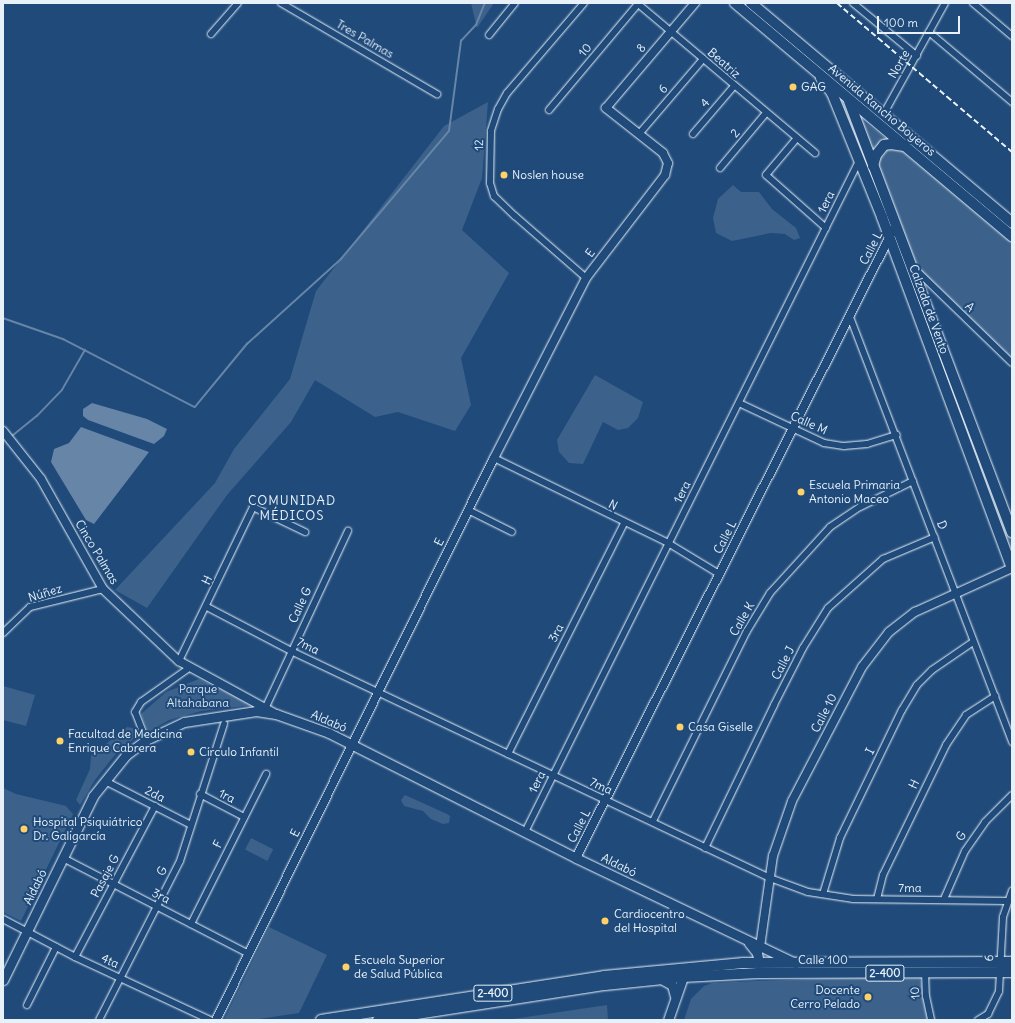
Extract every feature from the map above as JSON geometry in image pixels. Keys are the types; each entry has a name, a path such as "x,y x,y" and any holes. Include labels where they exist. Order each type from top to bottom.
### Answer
{"main road":[{"name":"Avenida Rancho Boyeros","path":"735,3 849,101 1012,236"},
{"name":"Avenida Rancho Boyeros","path":"751,3 1012,223"},
{"name":"Calzada de Vento","path":"810,67 832,93 859,161 886,215 895,226 913,267 1012,532"},
{"name":"Calzada de Vento","path":"841,79 873,166 886,215 891,243 1012,568"},
{"path":"883,115 883,123 888,132"},
{"path":"873,166 876,155 884,145 891,144 906,147"},
{"path":"891,243 897,243 903,246"},
{"name":"Aldabó","path":"3,980 104,779 126,755 146,740 184,722 205,717 264,708 276,714 329,733 576,858 747,942 796,963"},
{"path":"747,942 757,953 759,963"},
{"path":"743,963 750,955 747,942"},
{"path":"758,973 760,947"},
{"name":"Calle 100","path":"684,973 700,976 758,973 999,967 1012,962"},
{"name":"Calle 100","path":"684,973 743,963 796,963 925,968"},
{"name":"Calle 100","path":"999,967 1012,972"},
{"path":"668,1020 684,973"},
{"name":"2-400","path":"378,1020 605,985 664,980 684,973"},
{"name":"2-400","path":"321,1020 604,976 684,973"},
{"path":"675,1000 687,986 700,976"},
{"path":"664,980 672,985 675,1000"}],"street":[{"path":"210,34 238,3"},
{"name":"Tres Palmas","path":"282,3 437,94"},
{"path":"489,35 515,3"},
{"name":"12","path":"584,3 507,93 498,109 490,131 490,183 494,196 586,278"},
{"name":"Beatriz","path":"638,3 734,86 815,153"},
{"name":"10","path":"549,110 638,3"},
{"name":"8","path":"606,108 695,3"},
{"path":"853,3 917,56"},
{"name":"Norte","path":"883,115 945,3"},
{"path":"973,3 1012,36"},
{"path":"930,32 1012,102"},
{"name":"6","path":"639,134 703,59"},
{"name":"4","path":"693,134 734,86"},
{"name":"E","path":"216,1020 468,510 586,278 665,175 668,163 663,153 606,108"},
{"name":"2","path":"720,168 766,113"},
{"path":"798,138 766,176 826,228"},
{"name":"1era","path":"525,832 859,161"},
{"name":"Calle L","path":"576,858 850,316 891,243 895,226"},
{"name":"A","path":"913,267 1011,363"},
{"name":"D","path":"850,316 897,435 934,537 956,592 973,642 1012,742"},
{"name":"Calle M","path":"739,403 824,443 844,446 867,444 897,435"},
{"name":"Cinco Palmas","path":"3,431 41,479 103,589 179,661 189,668 264,708"},
{"name":"N","path":"494,458 668,544 720,574"},
{"name":"Calle K","path":"653,821 747,631 770,593 830,527 860,507 913,481"},
{"name":"H","path":"179,661 207,607 253,507 305,532"},
{"path":"468,510 512,532"},
{"name":"3ra","path":"508,754 624,523"},
{"name":"Calle G","path":"264,708 348,531"},
{"name":"Calle J","path":"705,848 803,648 828,608 883,559 934,537"},
{"name":"Calle 10","path":"760,947 773,856 792,801 862,667 875,647 904,619 956,592 1012,568"},
{"name":"Núñez","path":"3,633 30,607 103,589"},
{"name":"7ma","path":"207,607 291,651 553,776 653,821 705,848 770,878 823,894 853,899 1007,901"},
{"name":"I","path":"823,894 840,838 902,710 918,685 932,670 973,642"},
{"path":"146,740 135,712 141,702 189,668"},
{"name":"H","path":"877,899 883,875 946,745 966,715 995,696"},
{"name":"G","path":"99,1020 180,861 200,794 224,724"},
{"name":"F","path":"191,924 266,774"},
{"name":"2da","path":"109,783 191,825"},
{"name":"1ra","path":"200,794 244,817"},
{"name":"G","path":"944,899 965,850 985,822 1012,795"},
{"name":"Pasaje G","path":"75,957 155,806"},
{"name":"3ra","path":"63,858 249,954"},
{"name":"6","path":"978,1020 988,1014 999,991 1002,923 1007,901 1012,891"},
{"name":"4ta","path":"3,919 75,957 210,1020"},
{"path":"747,942 758,935 762,930"},
{"path":"27,1005 56,947"},
{"name":"10","path":"925,968 926,996 931,1020"}],"green space":[{"path":"471,3 494,3 477,28"},
{"path":"840,100 844,100 887,218"},
{"path":"488,102 482,178 462,230 509,273 461,358 471,405 455,431 398,412 375,417 315,380 291,422 227,495 147,608 115,590 215,483 234,449 290,379 316,291 444,126"},
{"path":"859,118 888,140 876,146 871,153"},
{"path":"906,147 1012,241 1012,363 913,267 875,157 880,149"},
{"path":"733,185 741,192 759,192 772,209 796,228 800,238 794,240 785,234 771,233 732,241 716,233 713,218 718,199"},
{"path":"896,248 902,252 990,480 1012,540 1012,557"},
{"path":"595,375 643,402 638,418 628,428 618,430 603,422 583,464 569,463 559,452 557,440"},
{"name":"Parque Altahabana","path":"199,679 253,705 201,711 169,720 148,732 141,714 166,692"},
{"path":"3,686 35,695 26,726 3,720"},
{"path":"127,727 133,728 137,736 114,756 95,780 80,805 76,800 90,769 91,756"},
{"path":"3,788 16,794 66,806 73,814 21,921 3,912"},
{"path":"405,795 447,814 450,816 449,823 443,824 431,819 423,811 404,806 401,800"},
{"path":"251,838 273,849 267,861 245,850"},
{"path":"269,927 327,955 299,1013 252,1020 224,1020"},
{"path":"857,977 920,977 929,1020 684,1020 691,999 704,986 712,983"},
{"path":"607,1005 608,1020 506,1020"}],"shaded area":[{"path":"92,403 147,419 167,429 164,436 154,444 88,420 83,416 83,409"},
{"path":"81,427 149,452 94,524 86,520 51,462 54,449 69,443"}],"waterway":[{"path":"3,318 63,339 195,407 247,344 341,259 449,131 461,41 476,25 485,3"},
{"path":"12,436 37,416 62,390 85,350"}],"railway":[{"path":"837,3 1012,152"}],"place":[{"name":"GAG","path":"793,87"},
{"name":"Noslen house","path":"504,175"},
{"name":"Escuela Primaria Antonio Maceo","path":"801,492"},
{"name":"Casa Giselle","path":"680,727"},
{"name":"Facultad de Medicina Enrique Cabrera","path":"60,741"},
{"name":"Círculo Infantil","path":"191,752"},
{"name":"Hospital Psiquiátrico Dr. Galigarcía","path":"24,829"},
{"name":"Cardiocentro del Hospital","path":"605,921"},
{"name":"Escuela Superior de Salud Pública","path":"346,967"},
{"name":"Docente Cerro Pelado","path":"868,997"}],"district":[{"name":"COMUNIDAD MÉDICOS","path":"292,510"}]}
